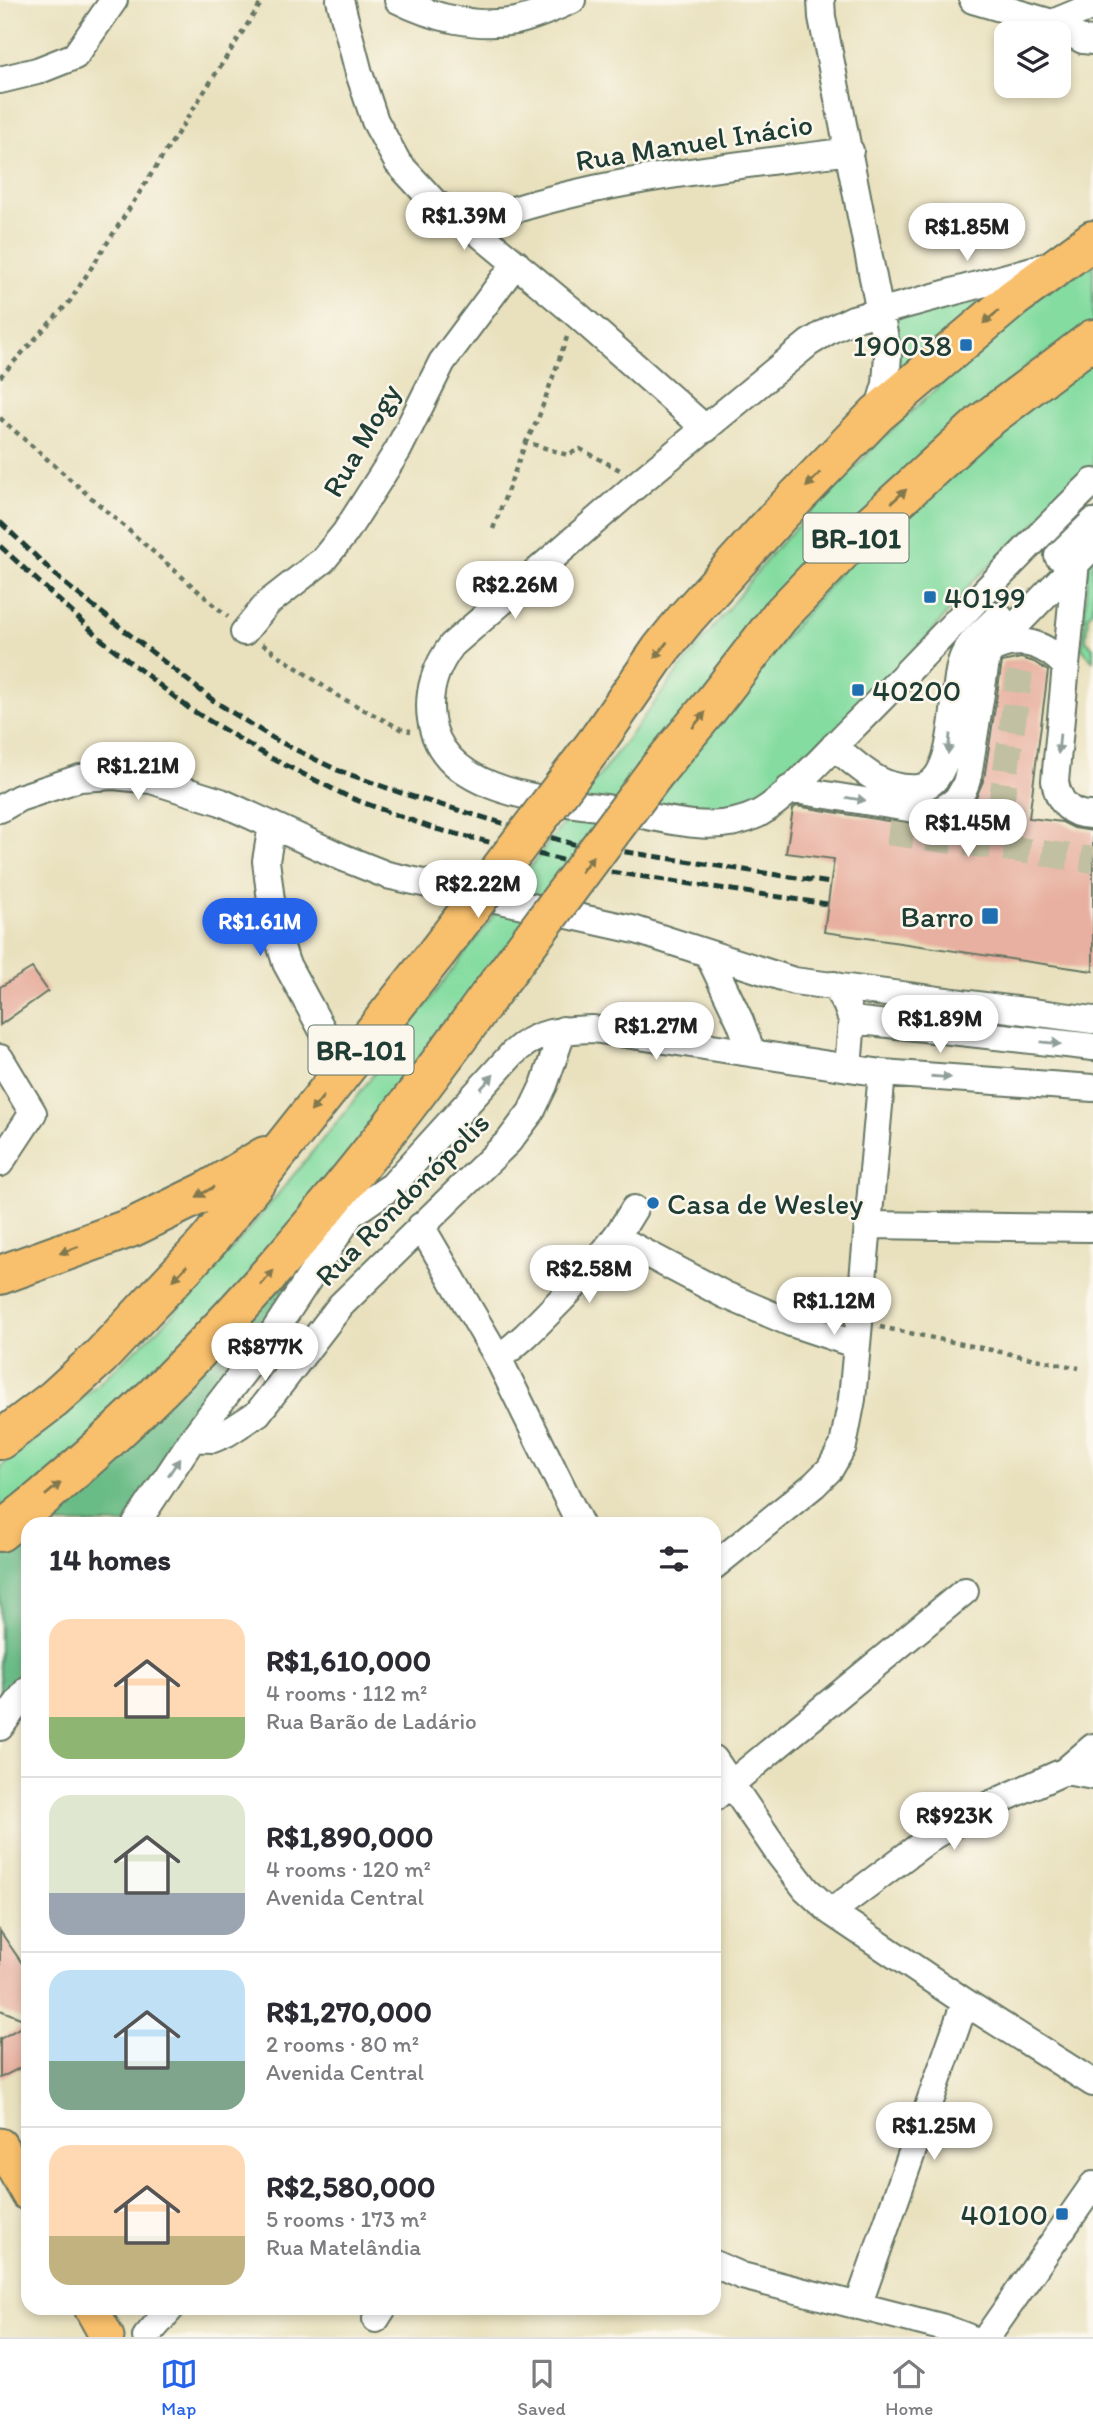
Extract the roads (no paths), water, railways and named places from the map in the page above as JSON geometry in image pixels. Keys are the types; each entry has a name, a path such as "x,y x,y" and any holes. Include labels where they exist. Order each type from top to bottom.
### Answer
{"highway":[{"name":"BR-101","path":"0,1440 54,1399 133,1324 207,1244 436,954 598,740 661,649 781,513 877,414 1014,298 1079,251"},
{"name":"BR-101","path":"0,1532 54,1489 150,1401 245,1303 308,1229 440,1063 655,773 780,616 845,548 982,423 1093,340"},
{"path":"351,1214 422,1112 430,1097 440,1063"},
{"path":"0,1275 155,1217 205,1192 285,1144"}],"main road":[{"path":"0,2145 21,2182"},
{"path":"95,2315 107,2337"}],"street":[{"path":"0,80 37,71 75,55 114,0"},
{"path":"340,0 375,121 398,163 434,202 469,225 516,263 706,429"},
{"path":"398,0 415,9 448,19 475,11 512,22 572,0"},
{"path":"821,0 821,17 850,151 888,354 886,384 877,414"},
{"path":"973,0 1045,21"},
{"path":"1057,21 1093,6"},
{"path":"1071,33 1083,40 1093,40"},
{"name":"Rua Manuel Inácio","path":"469,225 508,210 606,185 850,151"},
{"path":"1079,251 853,319 808,343 642,481 452,645 435,674 429,708 432,728 450,756 465,771 489,785 524,795 637,813 675,822 701,825 741,821 767,808 834,746 1093,482"},
{"name":"Rua Mogy","path":"244,632 268,603 323,559 345,533 398,450 442,362 516,263"},
{"path":"789,789 933,812 955,803 964,791 968,776 985,661 992,649 1088,537"},
{"path":"834,746 872,778 888,785 909,789 931,784 948,757 957,685 964,654 970,645 1088,537"},
{"path":"1088,537 1066,666 1058,792 1079,814 1093,815"},
{"path":"992,649 1012,641 1035,644 1047,649 1066,666"},
{"path":"0,809 19,798 80,778 114,776 151,780 221,802 387,875 636,930 794,981 1093,1020"},
{"path":"272,825 266,861 274,924 286,963 344,1070"},
{"path":"708,954 752,1053"},
{"path":"834,985 852,1020 848,1068"},
{"path":"852,1020 1093,1047"},
{"path":"141,1517 193,1438 273,1333 351,1214 392,1186 523,1043 534,1037 563,1030 593,1029 882,1073 1093,1088"},
{"name":"Rua Rondonópolis","path":"193,1438 213,1439 258,1413 341,1305 509,1141 531,1112 544,1085 563,1030"},
{"path":"0,1058 33,1112 0,1163"},
{"path":"721,1560 814,1485 838,1457 849,1421 882,1073"},
{"path":"498,1358 532,1332 617,1238 634,1209"},
{"path":"868,1225 1090,1228"},
{"path":"421,1226 498,1358 577,1517"},
{"path":"617,1238 725,1295 790,1323 858,1334"},
{"path":"965,1591 722,1791 806,1889 831,1912 965,2002 1093,2083"},
{"path":"0,1727 21,1698"},
{"path":"831,1912 933,1836 989,1805 1065,1771 1093,1747"},
{"path":"1065,1771 1093,1776"},
{"path":"858,2306 965,2002"},
{"path":"987,2337 1093,2185"},
{"path":"721,2267 742,2276 967,2337"},
{"path":"146,2337 165,2315"}],"tunnel":[{"path":"995,847 1020,672"},
{"path":"888,832 1093,860"}],"railway":[{"path":"0,522 64,583 214,701 276,740 337,770 404,794 573,844 830,883"},
{"path":"0,546 102,640 190,709 269,757 351,798 432,828 611,872 827,904"}],"place":[{"name":"190038","path":"966,345"},
{"name":"40199","path":"930,597"},
{"name":"40200","path":"858,690"},
{"name":"Barro","path":"990,916"},
{"name":"Casa de Wesley","path":"653,1203"},
{"name":"40100","path":"1062,2214"}]}
